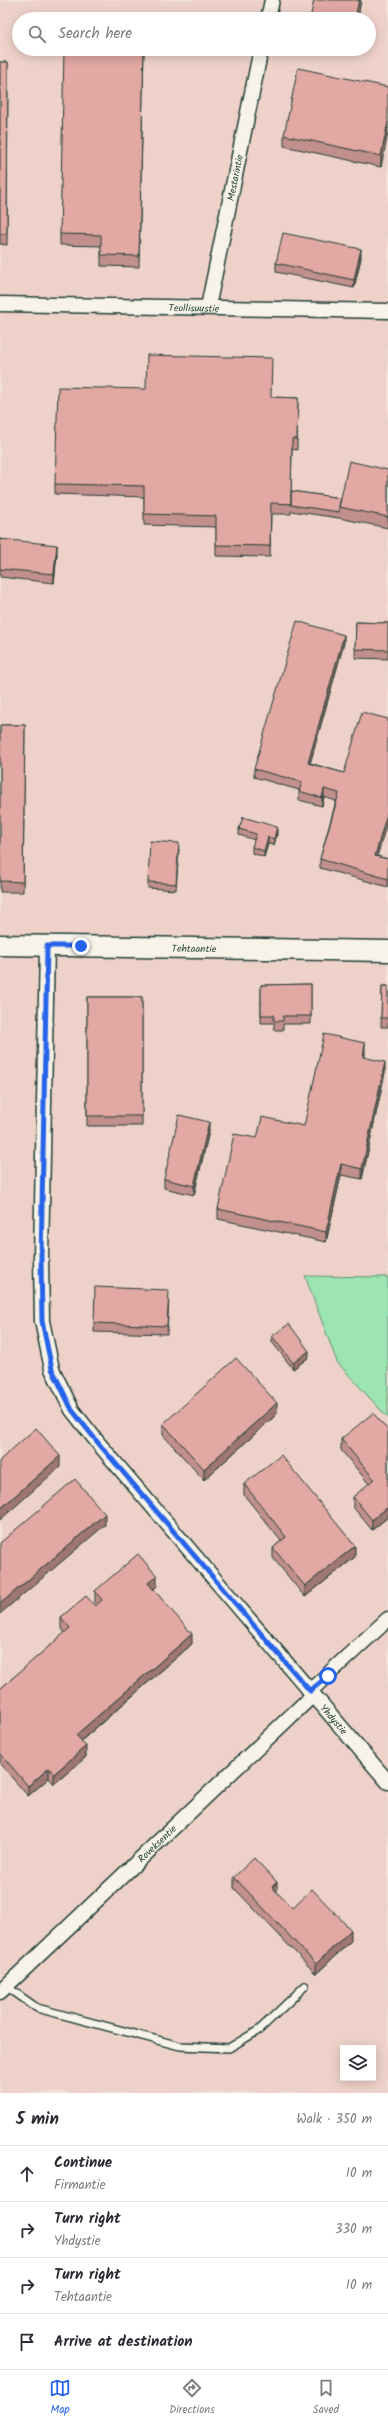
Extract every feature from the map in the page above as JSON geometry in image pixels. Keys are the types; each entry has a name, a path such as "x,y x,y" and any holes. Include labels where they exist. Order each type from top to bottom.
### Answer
{"street":[{"path":"269,12 272,0"},
{"name":"Mestarintie","path":"208,307 260,56"},
{"name":"Teollisuustie","path":"0,304 388,311"},
{"name":"Tehtaantie","path":"0,945 388,951"},
{"name":"Yhdystie","path":"47,946 41,1258 42,1321 52,1369 72,1410 99,1444 388,1782"},
{"name":"Roveksentie","path":"2,1986 312,1693 388,1619"}],"lane":[{"path":"2,1986 37,2008 180,2046 229,2048 259,2030 305,1986"}],"shaded area":[{"path":"0,0 388,0 388,2093 0,2093"}],"green space":[{"path":"305,1276 388,1277 388,1418 337,1362"}],"building":[{"path":"314,0 359,0 356,12 311,12"},
{"path":"64,56 144,56 139,256 101,255 101,235 60,234"},
{"path":"0,62 8,62 7,234 0,234"},
{"path":"298,68 388,87 388,122 381,156 284,135"},
{"path":"283,233 361,249 354,280 276,263"},
{"path":"147,355 272,358 271,397 298,398 297,439 292,439 291,504 271,503 270,546 216,545 216,516 144,514 144,486 55,484 58,387 146,389"},
{"path":"349,461 388,470 388,517 339,507"},
{"path":"291,491 341,498 339,512 291,505"},
{"path":"0,539 57,545 54,574 0,569"},
{"path":"297,621 344,635 308,763 344,773 362,712 388,719 388,810 375,856 388,859 388,879 320,859 339,793 324,789 322,798 299,791 302,782 254,769"},
{"path":"356,622 388,623 388,650 355,649"},
{"path":"0,725 25,725 23,882 0,881"},
{"path":"243,817 277,827 274,839 268,837 264,851 252,847 256,834 239,829"},
{"path":"150,841 179,843 176,884 148,882"},
{"path":"311,984 311,1016 283,1016 283,1021 274,1021 274,1015 261,1015 261,985"},
{"path":"382,986 388,986 388,1018 381,1018"},
{"path":"87,997 142,997 142,1116 87,1116"},
{"path":"324,1034 365,1043 363,1057 385,1062 362,1169 341,1164 326,1232 218,1209 234,1134 257,1138 262,1117 304,1126"},
{"path":"179,1115 209,1122 194,1186 164,1179"},
{"path":"95,1287 169,1290 167,1326 94,1323"},
{"path":"289,1324 309,1351 293,1363 272,1336"},
{"path":"236,1358 277,1403 204,1469 163,1424"},
{"path":"373,1413 388,1430 388,1507 372,1520 353,1497 374,1479 341,1439"},
{"path":"36,1428 60,1456 0,1509 0,1460"},
{"path":"281,1455 355,1546 305,1586 273,1548 286,1537 244,1484"},
{"path":"75,1479 105,1514 0,1604 0,1543"},
{"path":"138,1554 157,1576 148,1583 192,1634 76,1735 86,1746 54,1774 49,1768 28,1786 0,1753 0,1689 70,1628 61,1617 86,1596 95,1606 102,1600 95,1591"},
{"path":"254,1858 277,1882 272,1887 292,1908 312,1889 351,1930 316,1964 234,1877"}],"route":[{"path":"81,946 47,946 41,1258 42,1321 52,1369 72,1410 99,1444 310,1691 328,1676"}]}
